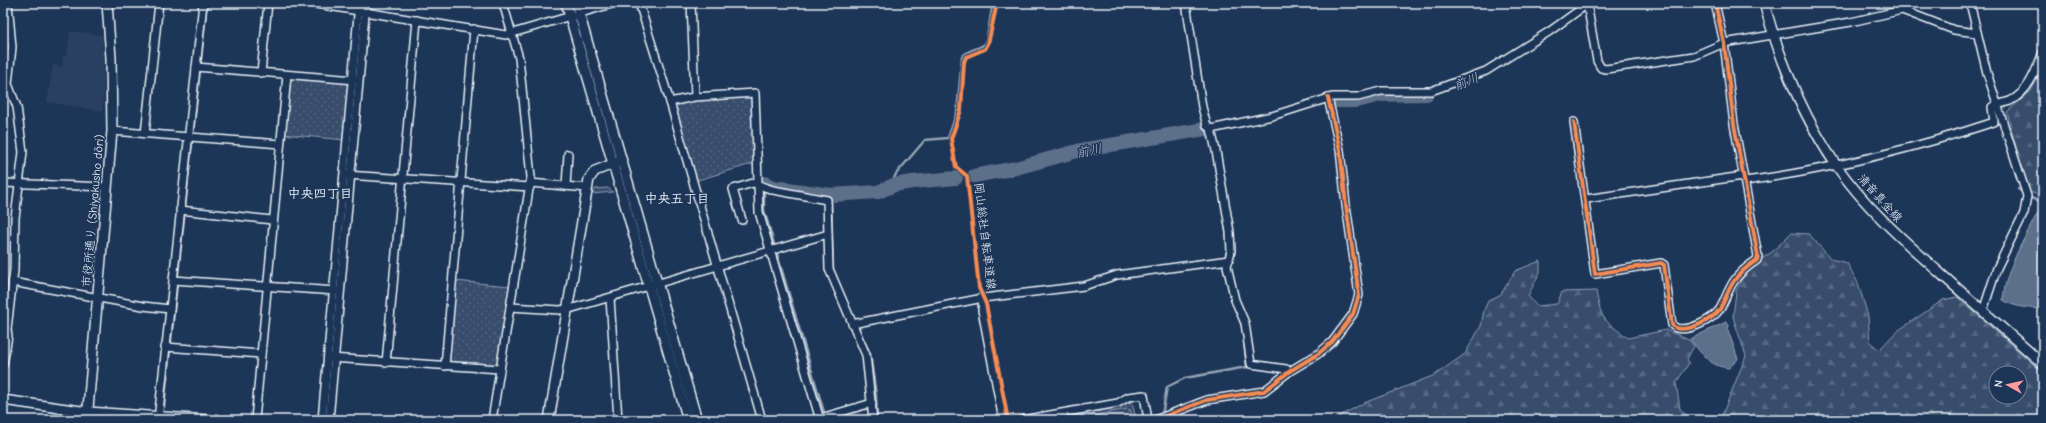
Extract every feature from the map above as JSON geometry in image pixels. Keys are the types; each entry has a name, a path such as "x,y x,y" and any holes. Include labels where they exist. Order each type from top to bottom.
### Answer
{"street":[{"path":"3,365 8,336 5,328 12,282 15,218 23,152 17,107 6,84 12,47 8,3"},
{"name":"市役所通り (Shiyakusho dōri)","path":"87,416 112,131 112,58 107,3"},
{"path":"145,134 159,3"},
{"path":"158,418 169,347 170,309 176,281 188,138 198,67 203,3"},
{"path":"261,72 268,3"},
{"path":"310,3 361,9 506,35 615,3"},
{"path":"322,420 330,358 356,80 361,9 366,3"},
{"path":"492,420 531,177 519,58 503,3"},
{"path":"566,3 618,162"},
{"path":"576,3 580,13 618,162 653,285 688,420"},
{"path":"639,3 670,102 762,420"},
{"path":"691,3 695,96"},
{"path":"1186,3 1202,107 1207,126 1211,129 1230,232 1231,246 1228,266 1229,276 1235,300 1244,322 1251,364 1286,369"},
{"path":"1574,122 1586,199 1595,274 1661,263 1664,265 1672,325 1681,330 1689,328 1714,315 1742,271 1757,260 1734,124 1724,43 1715,3"},
{"name":"清音真金線","path":"1764,3 1773,35 1802,109 1837,166 1888,226 2043,364"},
{"path":"1970,3 1998,105 2027,196 2024,213 1997,268 1983,311"},
{"path":"1211,129 1266,118 1328,98 1358,97 1381,91 1431,91 1486,71 1550,31 1578,6 1587,4 1597,61 1601,68 1606,69 1694,56 1724,43 1851,22 1902,10 1954,30 1977,33"},
{"path":"386,363 417,20"},
{"path":"445,366 474,29"},
{"path":"1586,199 1837,166 1909,148 1994,122 1992,107 2010,101 2024,90 2035,72 2043,52"},
{"path":"198,67 356,80"},
{"path":"255,420 272,220 287,75"},
{"path":"670,102 695,96 755,93 762,186 759,212 774,250 818,419 872,403"},
{"path":"1155,420 1207,400 1264,391 1290,371 1318,354 1332,342 1352,314 1359,295 1340,150 1328,98"},
{"path":"112,131 280,144"},
{"path":"566,186 568,154"},
{"path":"549,420 587,188 595,171 618,162"},
{"path":"347,175 460,183 587,188"},
{"path":"3,183 107,187"},
{"path":"742,220 733,189 753,183 827,200 829,269 854,324 866,355 873,420"},
{"path":"183,211 272,220"},
{"path":"510,307 567,308 610,298 828,234"},
{"path":"854,324 983,298 1084,286 1117,275 1229,260"},
{"path":"176,281 336,291"},
{"path":"12,282 143,306 170,309"},
{"path":"653,285 697,420"},
{"path":"610,298 618,420"},
{"path":"983,298 982,310 1003,420"},
{"path":"169,347 261,354"},
{"path":"330,358 386,363 500,369"},
{"path":"329,420 330,358"},
{"path":"1022,420 1118,403 1128,397 1144,394 1148,420"},
{"path":"3,400 87,416 209,420"}],"shaded area":[{"path":"70,31 102,35 104,74 103,111 47,102 53,65 62,67 63,56 67,55"},
{"path":"2043,202 2043,309 2028,308 2008,303 2003,300 2008,275 2018,250"},
{"path":"1726,322 1729,325 1728,330 1738,359 1729,368 1716,365 1711,362 1702,354 1690,339"}],"green space":[{"path":"2043,67 2043,197 2030,192 2007,112 2031,91"},
{"path":"291,76 348,82 350,85 345,140 282,134 288,80"},
{"path":"750,95 753,98 755,163 695,181 673,107 676,104 685,101"},
{"path":"608,188 613,192 592,194 595,189"},
{"path":"1791,233 1809,234 1831,259 1847,263 1858,283 1868,316 1870,342 1879,350 1896,332 1943,300 1957,297 2043,373 2043,420 1720,420 1746,356 1733,317 1736,291 1742,279 1757,262 1772,252"},
{"path":"1540,261 1540,272 1528,296 1537,306 1557,304 1562,292 1596,291 1600,309 1605,319 1628,338 1666,330 1689,340 1694,346 1687,359 1689,363 1676,383 1680,409 1692,420 1332,420 1364,403 1435,375 1465,354 1481,326 1484,310 1488,301 1501,294 1515,271"},
{"path":"455,281 510,286 498,361 492,366 451,362 448,360"},
{"path":"1132,402 1136,420 1039,420"},
{"path":"1126,409 1130,410 1133,420 1073,420"}],"waterway":[{"path":"193,134 207,3"},
{"path":"890,187 896,174 925,140 948,138 957,112 962,57 968,52 986,43 993,3"},
{"name":"前川","path":"1334,101 1357,101 1380,95 1427,94"},
{"name":"前川","path":"974,176 1016,168 1081,150 1205,129"},
{"path":"164,407 192,142"},
{"name":"前川","path":"764,183 773,187 831,195 878,192 894,185 956,178"},
{"path":"764,183 764,210 824,412"},
{"path":"831,195 833,269 841,288"},
{"path":"2029,197 2043,203"},
{"path":"1224,218 1227,237"},
{"path":"1226,255 1228,248"},
{"path":"1239,318 1243,329"},
{"path":"860,333 870,353 876,395 877,420"},
{"path":"1244,342 1247,367"},
{"path":"1288,368 1299,362"},
{"path":"1162,415 1167,387 1185,378 1247,367 1256,368"}],"cycle path":[{"name":"岡山総社自転車道線","path":"997,3 988,44 985,49 966,57 964,62 961,110 951,139 956,167 967,176 979,288 986,304 1008,420"},
{"path":"1574,122 1595,274 1661,263 1664,265 1672,325 1681,329 1694,327 1712,317 1720,309 1736,278 1744,269 1757,260 1758,256 1734,124 1724,43 1715,3"},
{"path":"1155,420 1207,400 1264,391 1290,371 1318,354 1332,342 1353,314 1359,295 1340,150 1328,98"}],"district":[{"name":"中央四丁目","path":"320,193"},
{"name":"中央五丁目","path":"677,198"}]}
